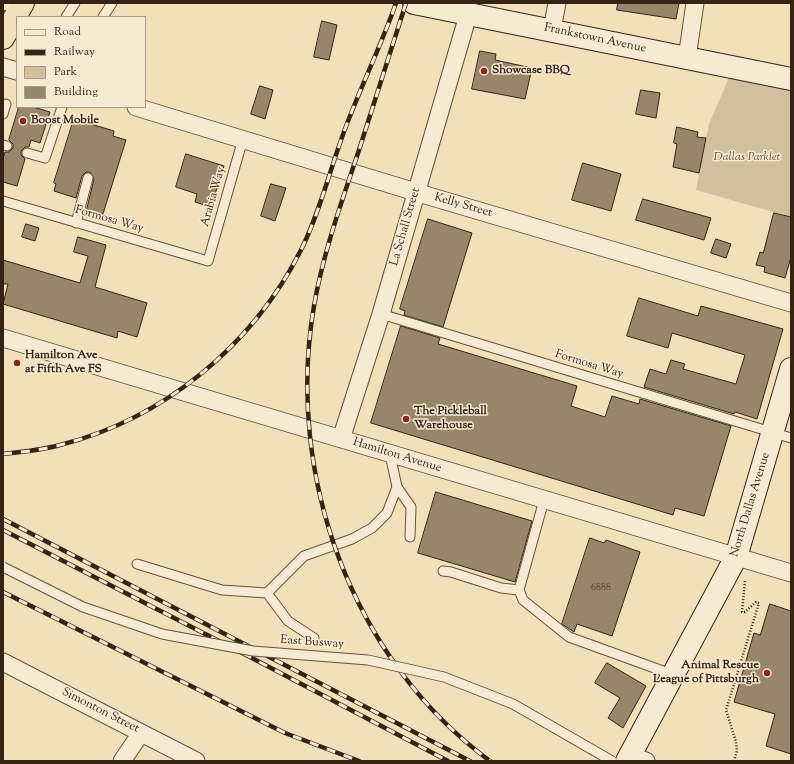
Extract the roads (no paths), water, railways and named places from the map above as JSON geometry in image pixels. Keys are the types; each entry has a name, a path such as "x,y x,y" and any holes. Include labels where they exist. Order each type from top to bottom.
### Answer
{"highway":[{"path":"3,38 15,6"}],"main road":[{"name":"Frankstown Avenue","path":"414,3 783,77"},
{"name":"North Dallas Avenue","path":"629,760 674,675 739,566 782,435 791,369"}],"street":[{"path":"552,30 557,3"},
{"path":"687,58 695,3"},
{"name":"La Schall Street","path":"341,439 381,314 468,15"},
{"path":"3,67 16,71"},
{"name":"Kelly Street","path":"139,108 791,303"},
{"name":"Hamilton Avenue","path":"3,338 544,500 739,566 791,573"},
{"name":"Simonton Street","path":"3,662 196,761"},
{"path":"122,761 141,733"}],"lane":[{"path":"67,16 75,3"},
{"path":"104,16 112,3"},
{"path":"3,114 6,104"},
{"path":"27,153 45,158 62,108"},
{"name":"Arabia Way","path":"208,261 243,139"},
{"path":"76,223 88,178"},
{"name":"Formosa Way","path":"3,201 208,261"},
{"name":"Formosa Way","path":"381,314 782,435"},
{"path":"390,454 397,487 411,507 410,537"},
{"path":"138,564 222,590 267,593 304,556 352,539 372,528 387,513 397,487"},
{"path":"544,500 519,590 523,600 569,636 674,675"},
{"name":"East Busway","path":"3,567 82,607 162,634 253,651 368,660 444,677 513,704 629,760"},
{"path":"442,571 451,572 501,588 519,590"},
{"path":"267,593 288,621 314,638"}],"railway":[{"path":"3,454 39,450 60,445 98,433 135,417 169,397 202,373 231,347 258,317 281,285 308,236 345,129 396,3"},
{"path":"406,3 322,266 314,306 308,370 310,434 320,497 339,558 366,617 400,670 441,719 490,761"},
{"path":"3,519 470,761"},
{"path":"3,530 448,761"},
{"path":"3,592 285,733 359,761"}],"place":[{"name":"Showcase BBQ","path":"484,71"},
{"name":"Boost Mobile","path":"23,121"},
{"name":"Hamilton Ave at Fifth Ave FS","path":"17,363"},
{"name":"The Pickleball Warehouse","path":"406,419"},
{"name":"Animal Rescue League of Pittsburgh","path":"767,673"}],"park label":[{"name":"Dallas Parklet","path":"747,158"}]}
